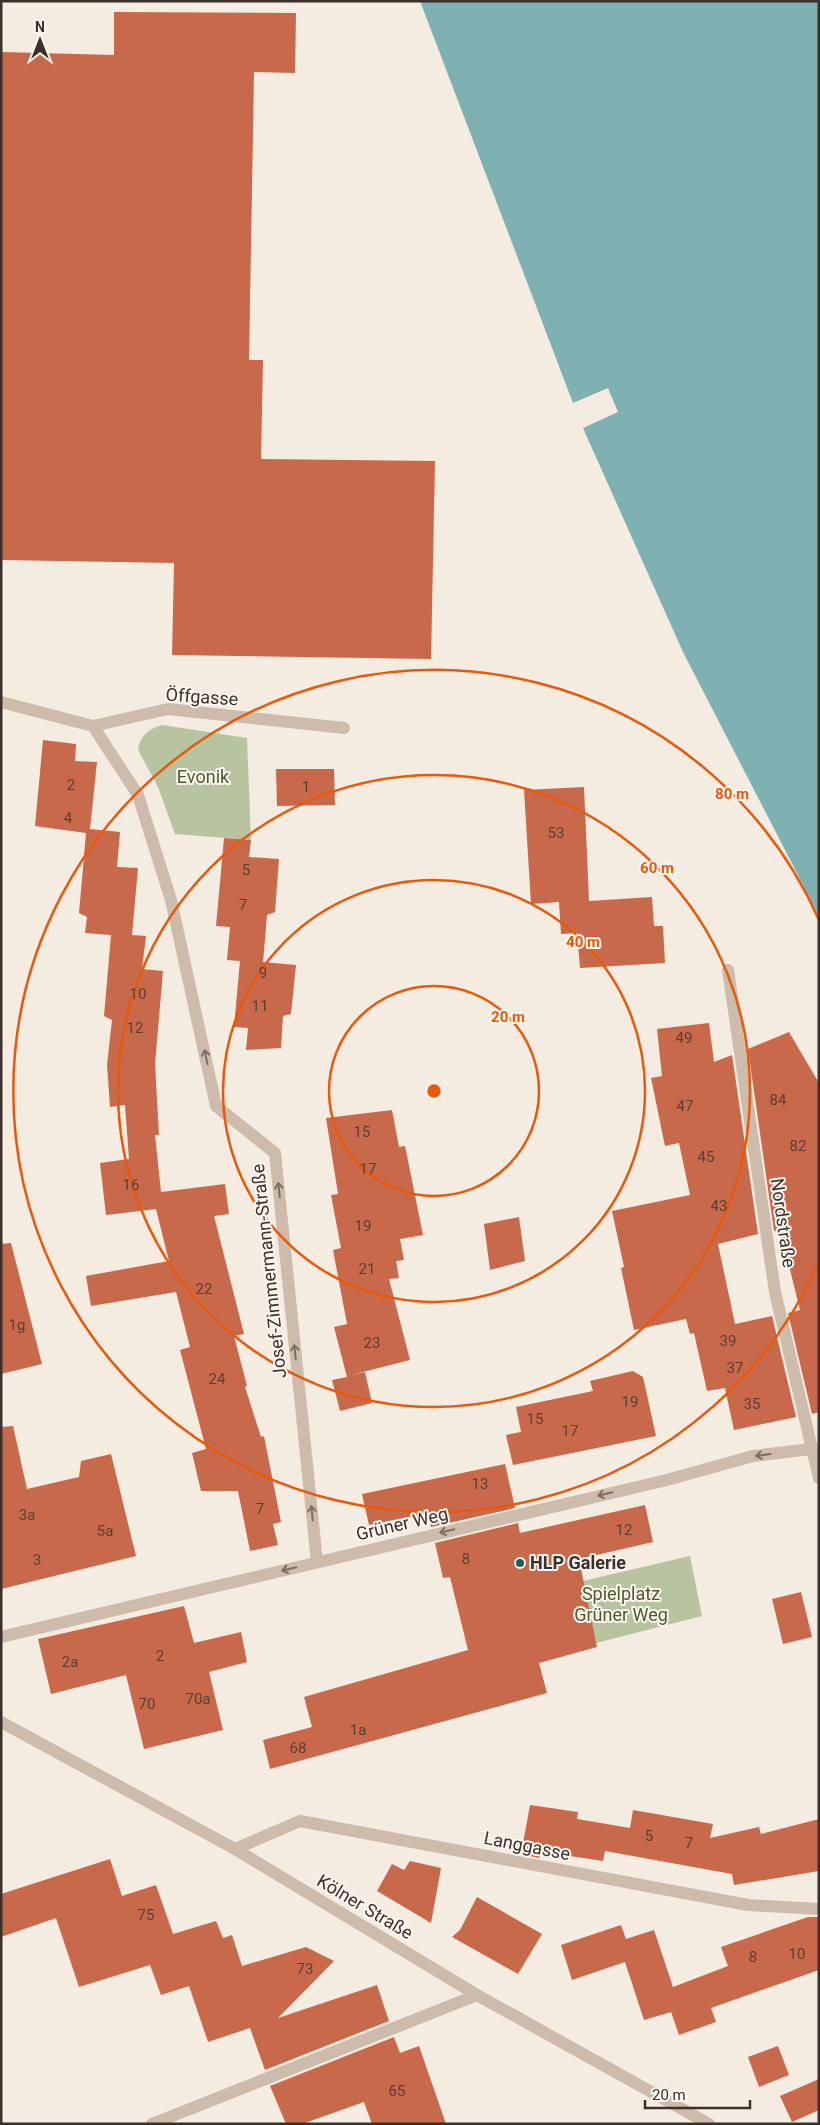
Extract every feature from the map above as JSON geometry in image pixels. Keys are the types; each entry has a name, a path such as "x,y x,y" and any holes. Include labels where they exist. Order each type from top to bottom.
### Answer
{"street":[{"name":"Öffgasse","path":"1,702 93,726 168,708 344,728"},
{"name":"Josef-Zimmermann-Straße","path":"93,726 138,795 171,900 216,1106 275,1153 317,1562"},
{"name":"Nordstraße","path":"728,970 775,1292 819,1478"},
{"name":"Grüner Weg","path":"1,1637 667,1480 753,1456 811,1449"},
{"name":"Kölner Straße","path":"1,1722 235,1849 476,1995 709,2124"},
{"name":"Langgasse","path":"235,1849 300,1821 748,1905 819,1909"},
{"path":"152,2124 476,1995"}],"green space":[{"name":"Evonik","path":"162,725 247,738 251,840 175,834 158,787 138,750 141,740 146,733"},
{"name":"Spielplatz Grüner Weg","path":"690,1556 702,1616 596,1643 583,1581"}],"water":[{"path":"420,1 819,1 819,916 683,652 583,428 618,412 608,388 573,403"}],"building":[{"path":"114,12 296,13 295,73 254,72 249,360 263,360 261,459 435,461 431,659 172,655 174,563 1,560 1,52 114,55"},
{"path":"43,740 76,744 75,761 97,762 90,829 120,832 117,867 138,868 132,935 146,936 142,969 163,971 155,1064 159,1135 155,1135 161,1192 225,1184 229,1214 214,1216 244,1334 234,1336 247,1386 245,1387 261,1437 264,1436 281,1522 273,1524 278,1545 250,1551 238,1491 201,1491 192,1453 206,1449 180,1350 190,1347 176,1292 91,1306 86,1276 169,1261 156,1209 106,1215 100,1163 129,1159 125,1105 110,1107 107,1065 112,1020 104,1016 111,935 85,933 87,917 79,913 86,833 35,826"},
{"path":"276,769 334,769 335,805 277,806"},
{"path":"584,787 589,901 652,897 654,926 663,926 665,963 580,968 577,933 561,934 559,902 531,904 524,790"},
{"path":"224,838 251,840 249,857 279,859 275,912 267,915 263,962 296,965 291,1014 283,1016 281,1048 246,1050 248,1028 234,1027 240,961 227,960 230,927 216,926"},
{"path":"709,1023 714,1062 732,1055 758,1234 718,1244 735,1324 772,1316 796,1417 734,1430 725,1388 707,1391 694,1333 690,1334 686,1319 634,1330 621,1268 624,1267 612,1211 690,1195 679,1143 665,1146 651,1078 662,1076 657,1029"},
{"path":"789,1032 819,1083 819,1412 812,1414 788,1313 800,1310 780,1229 774,1231 748,1049"},
{"path":"392,1110 399,1147 405,1146 423,1235 400,1239 404,1260 396,1261 399,1278 389,1279 410,1360 351,1375 365,1372 372,1403 340,1411 332,1380 347,1377 334,1327 347,1324 333,1250 341,1248 331,1195 338,1194 326,1118"},
{"path":"519,1217 525,1261 490,1270 484,1224"},
{"path":"11,1243 42,1364 1,1374 1,1244"},
{"path":"633,1371 643,1377 656,1436 513,1465 506,1435 521,1432 516,1407 593,1391 590,1381"},
{"path":"13,1426 27,1489 79,1477 81,1461 111,1454 136,1556 1,1589 1,1427"},
{"path":"505,1464 515,1508 431,1527 428,1513 369,1525 362,1494"},
{"path":"645,1505 653,1542 579,1559 597,1647 539,1663 547,1693 270,1769 263,1740 312,1727 304,1697 468,1650 450,1577 443,1578 435,1543 518,1523 520,1533"},
{"path":"801,1592 812,1637 783,1644 772,1599"},
{"path":"184,1606 194,1643 241,1632 247,1662 209,1672 223,1730 144,1749 126,1675 51,1694 38,1639"},
{"path":"530,1805 578,1812 577,1819 630,1828 633,1810 713,1824 710,1838 759,1827 761,1834 819,1819 819,1871 734,1885 732,1874 605,1851 603,1861 544,1853 539,1858 521,1854"},
{"path":"110,1859 122,1896 156,1885 173,1934 216,1921 223,1938 232,1935 242,1966 306,1947 334,1961 278,2018 377,1985 389,2021 265,2070 250,2028 208,2042 189,1986 161,1995 150,1965 79,1987 56,1918 1,1937 1,1894"},
{"path":"410,1861 441,1868 431,1923 377,1891 392,1864 404,1870"},
{"path":"477,1897 542,1934 518,1974 452,1937 460,1930"},
{"path":"808,1917 819,1917 819,1970 711,2008 716,2022 679,2035 671,2012 644,2020 625,1962 572,1980 561,1945 621,1925 626,1939 654,1930 673,1987 728,1966 721,1947"},
{"path":"394,2037 400,2053 419,2046 446,2124 372,2124 364,2102 302,2124 286,2124 270,2086"},
{"path":"778,2046 789,2075 759,2087 748,2057"},
{"path":"819,2079 819,2110 792,2122 780,2096"}],"place":[{"name":"HLP Galerie","path":"520,1563"}]}
